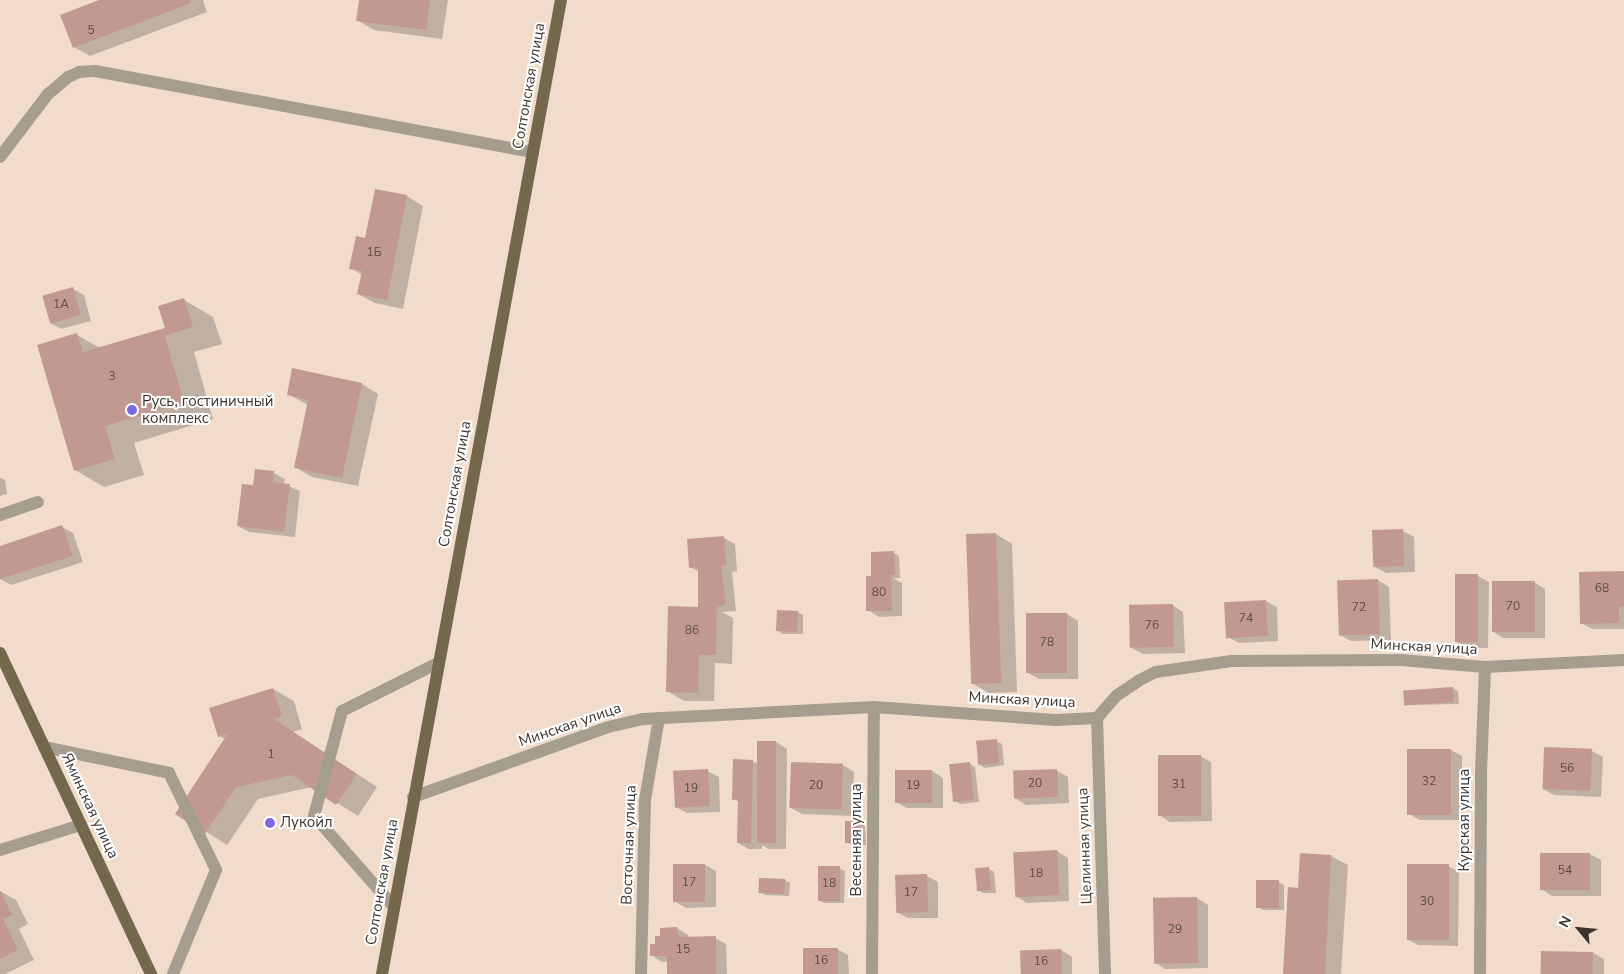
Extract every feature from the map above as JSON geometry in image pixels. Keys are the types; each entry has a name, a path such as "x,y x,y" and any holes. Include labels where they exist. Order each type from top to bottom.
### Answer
{"main road":[{"name":"Солтонская улица","path":"382,974 561,0"},
{"name":"Яминская улица","path":"0,652 151,974"}],"street":[{"path":"0,157 48,94 68,77 79,72 95,71 533,152"},
{"path":"0,515 38,502"},
{"name":"Минская улица","path":"414,797 608,727 643,719 874,707 1056,720 1097,718 1116,696 1152,674 1231,661 1401,660 1485,667 1624,660"},
{"path":"394,908 314,816 342,710 438,663"},
{"name":"Курская улица","path":"1480,974 1481,764 1485,667"},
{"name":"Весенняя улица","path":"872,974 874,707"},
{"name":"Восточная улица","path":"641,974 646,800 659,718"},
{"name":"Целинная улица","path":"1097,718 1105,974"},
{"path":"44,747 169,773 216,870 173,974"},
{"path":"0,850 81,825"}],"building":[{"path":"99,0 190,0 191,3 73,48 60,15"},
{"path":"359,0 430,0 426,30 356,21"},
{"path":"375,189 407,195 387,300 357,294 362,271 349,269 356,236 365,238"},
{"path":"73,287 81,315 50,324 42,296"},
{"path":"184,298 193,327 165,336 184,403 105,426 115,459 74,471 37,345 77,333 83,352 165,328 158,306"},
{"path":"292,368 362,383 342,478 294,468 308,400 287,395"},
{"path":"255,469 274,471 273,482 290,484 284,532 237,526 242,484 253,485"},
{"path":"62,525 73,556 0,579 0,546"},
{"path":"1403,529 1404,566 1373,567 1372,530"},
{"path":"996,533 1001,683 971,684 966,534"},
{"path":"724,536 726,565 721,566 726,605 717,607 716,655 699,655 698,693 666,692 668,606 698,607 698,567 689,568 687,539"},
{"path":"894,551 895,575 891,575 892,611 866,611 866,576 871,576 871,552"},
{"path":"1624,571 1624,607 1619,607 1619,623 1580,624 1579,572"},
{"path":"1455,574 1478,574 1478,642 1455,642"},
{"path":"1378,579 1380,634 1339,635 1337,580"},
{"path":"1492,581 1535,581 1535,632 1492,632"},
{"path":"1266,600 1268,636 1226,638 1224,602"},
{"path":"1173,604 1174,647 1130,648 1129,605"},
{"path":"777,610 798,611 797,632 776,631"},
{"path":"1026,613 1067,613 1067,673 1026,673"},
{"path":"1453,687 1454,702 1404,705 1403,690"},
{"path":"273,688 282,716 274,719 357,774 336,805 292,775 236,787 205,834 175,814 228,733 218,737 209,708"},
{"path":"997,739 999,763 978,765 976,741"},
{"path":"757,741 776,741 776,843 757,843"},
{"path":"1544,747 1592,749 1591,791 1543,789"},
{"path":"1407,749 1451,749 1451,815 1407,815"},
{"path":"1158,755 1201,755 1201,816 1158,816"},
{"path":"733,759 753,760 751,843 737,843 738,799 732,800"},
{"path":"791,762 843,764 841,810 789,808"},
{"path":"970,762 974,800 953,802 949,764"},
{"path":"708,769 710,806 675,808 673,771"},
{"path":"1057,769 1058,797 1014,799 1013,771"},
{"path":"895,770 932,770 932,803 895,803"},
{"path":"845,821 860,821 860,843 845,843"},
{"path":"1057,850 1059,895 1015,897 1013,852"},
{"path":"1300,853 1331,855 1325,974 1283,974 1288,887 1298,888"},
{"path":"1540,853 1590,853 1590,890 1540,890"},
{"path":"673,864 705,864 705,902 673,902"},
{"path":"1407,864 1449,864 1449,940 1407,940"},
{"path":"818,866 840,866 840,901 818,901"},
{"path":"989,867 991,890 977,891 975,868"},
{"path":"927,874 928,912 896,913 895,875"},
{"path":"759,878 785,879 784,894 758,893"},
{"path":"1256,880 1279,880 1279,908 1256,908"},
{"path":"0,890 12,915 3,919 18,950 0,959"},
{"path":"1197,897 1198,963 1154,964 1153,898"},
{"path":"677,927 678,937 716,936 716,974 667,974 667,956 650,956 650,944 655,944 655,936 660,936 660,928"},
{"path":"803,948 838,948 838,974 803,974"},
{"path":"1061,949 1062,974 1021,974 1020,950"},
{"path":"1541,951 1593,952 1593,974 1541,974"}],"place":[{"name":"Русь, гостиничный комплекс","path":"132,410"},
{"name":"Лукойл","path":"270,823"}]}
